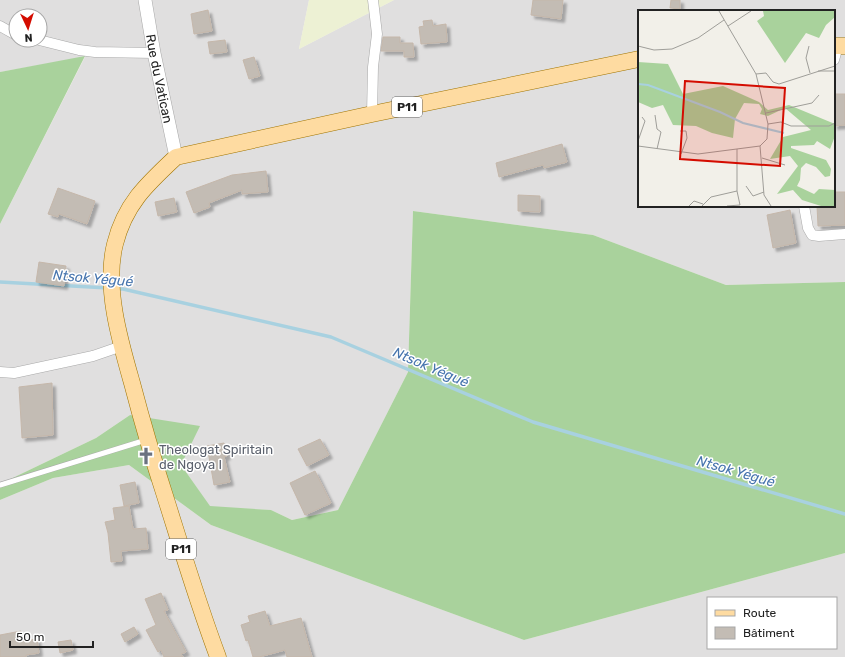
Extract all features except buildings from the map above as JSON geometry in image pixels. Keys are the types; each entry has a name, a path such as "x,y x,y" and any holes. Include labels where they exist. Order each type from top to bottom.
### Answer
{"main road":[{"name":"P11","path":"218,657 147,440 122,346 111,290 111,268 114,245 122,221 136,197 176,157 372,114 638,59"}],"street":[{"name":"Rue du Vatican","path":"145,0 154,53 176,157"},
{"path":"372,114 372,80 377,34 373,0"},
{"path":"48,42 79,50 95,52 154,53"},
{"path":"804,207 808,228 812,235 819,236 845,234"},
{"path":"0,372 14,373 93,356 122,346"}],"lane":[{"path":"0,485 147,440"}],"shaded area":[{"path":"0,0 309,0 299,49 394,0 845,0 845,282 726,285 593,235 413,211 408,372 338,510 292,520 271,510 210,507 181,465 130,415 96,438 0,484 0,224 85,57 0,72"},
{"path":"129,465 211,525 524,640 845,553 845,657 0,657 0,500 53,478"}],"green space":[{"path":"309,0 394,0 299,49"},
{"path":"85,56 0,224 0,72"},
{"path":"413,211 593,235 726,285 845,282 845,553 524,640 211,525 129,465 53,478 0,500 0,484 96,438 130,415 200,426 181,465 210,506 271,510 292,520 338,510 408,372"}],"waterway":[{"name":"Ntsok Yégué","path":"0,282 108,288"},
{"name":"Ntsok Yégué","path":"116,289 123,289 331,337 533,422 845,514"}],"place":[{"name":"Theologat Spiritain de Ngoya I","path":"146,456"}]}
